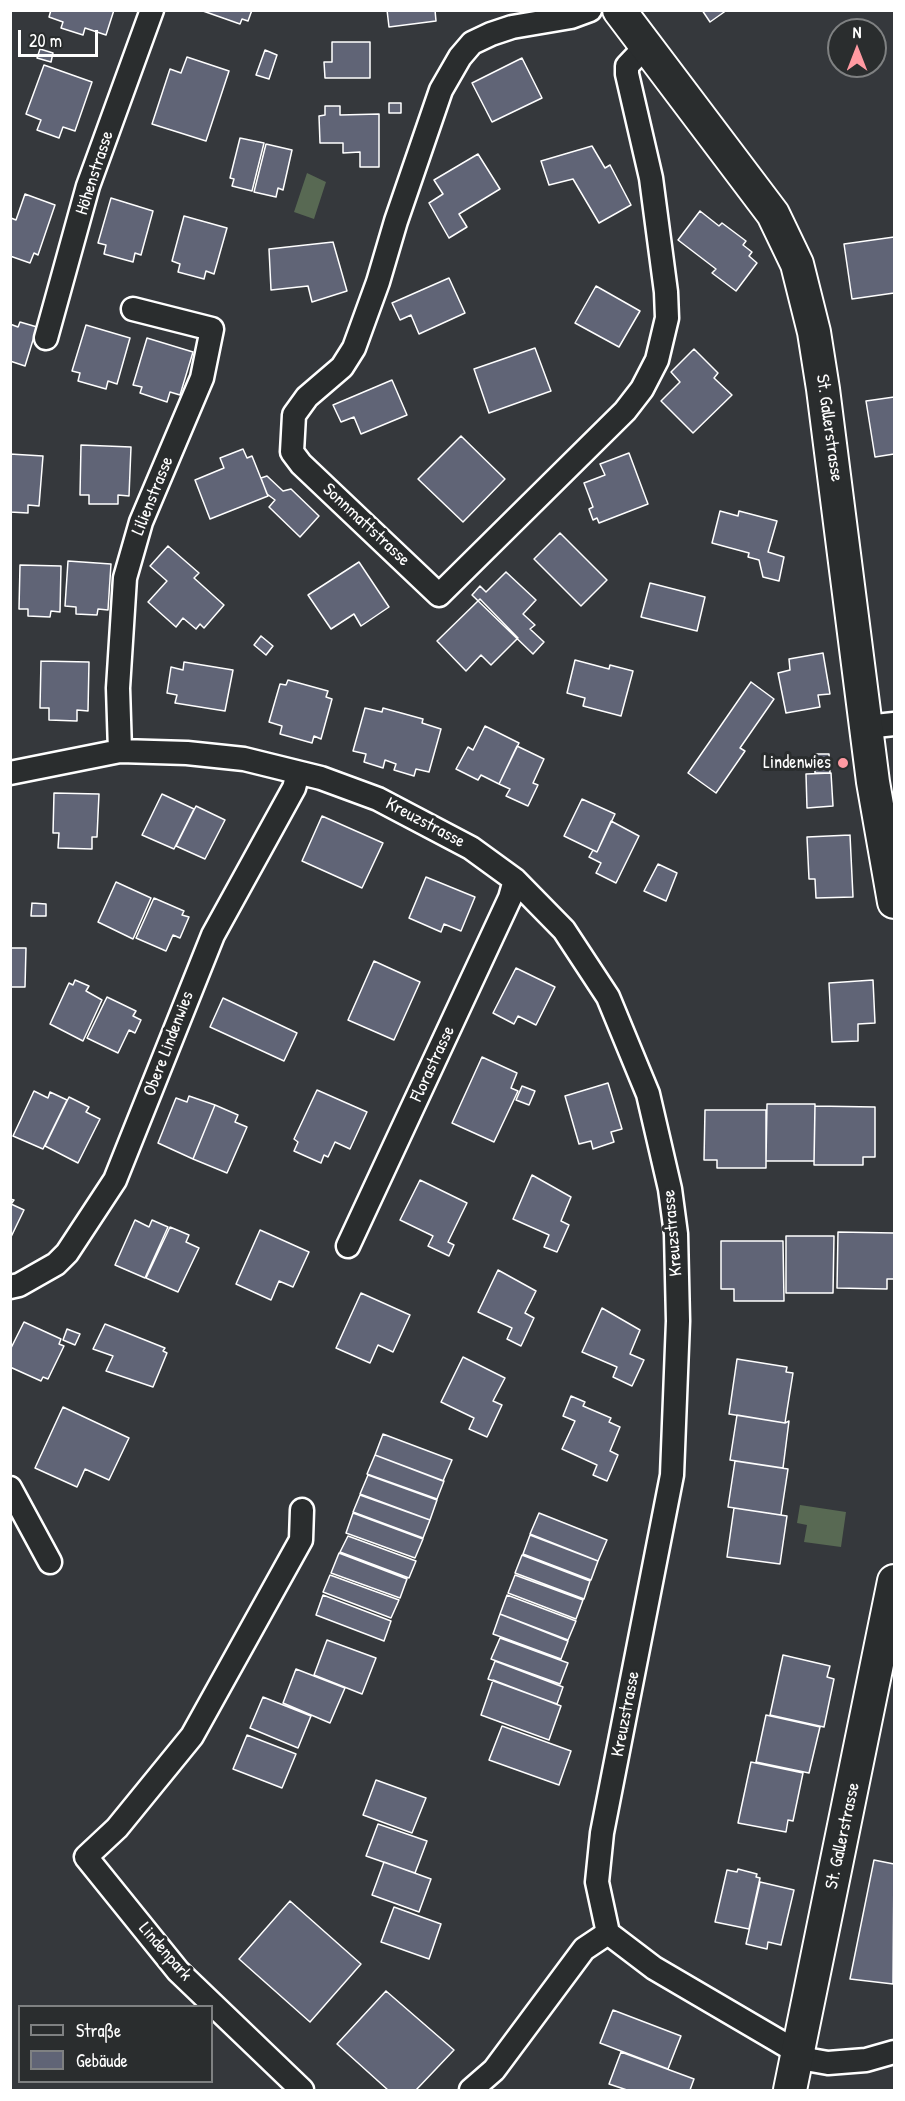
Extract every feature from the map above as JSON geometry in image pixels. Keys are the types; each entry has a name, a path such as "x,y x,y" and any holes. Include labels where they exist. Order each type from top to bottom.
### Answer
{"street":[{"name":"Höhenstrasse","path":"46,338 88,186 152,10"},
{"name":"Sonnmattstrasse","path":"590,10 571,17 512,27 491,34 472,43 460,57 449,74 434,110 354,348 342,367 307,397 294,416 292,452 301,464 439,595 625,411 642,389 657,360 667,318 666,292 651,178 627,66 646,46"},
{"name":"St. Gallerstrasse","path":"619,10 773,214 797,264 814,332 846,550 880,726 894,902"},
{"name":"Lilienstrasse","path":"120,751 118,688 125,578 141,522 202,378 212,329 133,309"},
{"name":"Kreuzstrasse","path":"10,773 120,751 208,754 244,759 298,772 378,798 471,848 515,880 564,930 608,997 648,1094 670,1189 675,1227 678,1321 672,1475 602,1833 597,1882 608,1933"},
{"name":"Obere Lindenwies","path":"10,1287 49,1269 67,1253 115,1180 213,935 294,788 298,772"},
{"name":"Florastrasse","path":"348,1246 510,898 515,880"},
{"path":"10,1488 50,1562"},
{"name":"Lindenpark","path":"302,1510 301,1540 192,1736 117,1828 86,1857 178,1971 302,2091"},
{"name":"St. Gallerstrasse","path":"790,2091 894,1581"},
{"path":"471,2091 494,2070 584,1949 608,1933 654,1968 811,2060 828,2063 866,2060 894,2052"}],"green space":[{"path":"307,173 326,182 314,219 294,212"},
{"path":"800,1505 846,1512 841,1547 804,1542 807,1525 797,1523"}],"building":[{"path":"51,10 114,10 106,35 85,28 83,35 61,28 63,22 49,17"},
{"path":"252,10 248,21 242,19 240,24 203,11"},
{"path":"387,10 435,10 436,21 389,27"},
{"path":"702,10 727,10 710,22"},
{"path":"332,42 370,42 370,78 325,78 324,62 332,62"},
{"path":"40,49 53,53 51,62 37,58"},
{"path":"265,50 277,55 269,79 256,75"},
{"path":"187,57 229,71 206,141 152,124 170,69 181,73"},
{"path":"522,58 542,98 492,122 472,83"},
{"path":"44,65 92,82 75,131 63,127 59,138 37,130 41,120 26,114"},
{"path":"389,103 401,103 401,113 389,113"},
{"path":"325,106 340,106 340,115 379,114 379,167 360,167 360,152 343,153 343,143 320,143 319,116 325,115"},
{"path":"240,138 264,143 252,191 232,186 234,179 230,178"},
{"path":"266,144 292,150 283,190 278,188 276,197 254,192"},
{"path":"592,146 605,168 610,165 631,205 599,223 573,179 549,185 541,161"},
{"path":"478,154 500,189 459,214 467,227 449,238 429,203 443,194 434,180"},
{"path":"25,194 55,205 38,255 34,253 30,263 10,256 10,221 11,218 16,220"},
{"path":"111,198 153,211 141,255 135,253 133,262 104,254 106,245 98,243"},
{"path":"700,211 719,226 722,223 746,241 743,245 752,252 749,256 757,263 736,291 712,273 716,269 678,240"},
{"path":"184,216 227,228 214,274 206,271 204,279 178,272 180,264 172,261"},
{"path":"894,237 894,293 852,299 844,244"},
{"path":"333,242 347,291 312,302 308,286 271,290 269,249"},
{"path":"449,278 465,313 419,334 411,315 400,320 392,303"},
{"path":"596,286 640,311 619,347 575,323"},
{"path":"20,322 37,327 25,366 10,361 10,324 18,327"},
{"path":"86,325 130,338 117,384 108,381 106,389 78,381 80,373 72,371"},
{"path":"147,338 193,352 180,395 170,392 167,402 140,393 142,387 133,385"},
{"path":"535,348 551,391 489,413 474,369"},
{"path":"694,349 718,373 714,378 732,395 693,433 661,401 680,382 671,372"},
{"path":"392,380 407,415 361,434 354,417 341,422 333,405"},
{"path":"894,397 894,454 875,457 866,401"},
{"path":"461,436 505,479 463,522 418,479"},
{"path":"81,445 131,447 129,496 118,495 118,504 89,504 89,495 80,495"},
{"path":"243,449 247,458 252,456 268,496 210,519 195,480 224,468 220,458"},
{"path":"629,453 648,504 599,523 597,518 593,520 589,509 593,507 584,483 605,475 600,464"},
{"path":"10,454 43,456 39,506 28,505 28,513 10,512"},
{"path":"267,476 283,491 291,489 319,516 300,537 269,507 275,500 267,494 261,478"},
{"path":"720,511 738,516 739,511 777,521 768,552 784,557 779,581 763,577 759,560 748,557 749,553 712,543"},
{"path":"560,533 607,580 581,606 534,559"},
{"path":"168,546 199,573 194,578 224,605 204,628 200,624 196,629 183,618 176,627 148,602 167,581 150,566"},
{"path":"68,561 111,564 108,610 98,609 97,615 76,614 76,607 65,606"},
{"path":"359,562 389,607 361,626 354,614 331,629 308,595"},
{"path":"20,565 61,566 60,612 51,611 50,617 28,616 28,609 19,609"},
{"path":"506,572 536,600 523,614 535,625 530,629 544,642 533,654 472,595 480,586 486,592"},
{"path":"650,583 705,597 697,631 641,617"},
{"path":"480,599 518,638 491,665 481,655 466,671 437,641"},
{"path":"261,636 273,646 266,655 254,645"},
{"path":"823,653 830,694 818,695 820,707 786,713 778,673 790,670 789,659"},
{"path":"575,660 609,669 610,665 633,671 621,716 583,706 585,698 567,693"},
{"path":"41,661 89,662 88,711 77,710 77,721 49,720 49,708 40,708"},
{"path":"184,662 233,670 225,711 175,703 177,695 167,693 171,667 183,670"},
{"path":"288,680 328,691 326,697 332,699 321,739 314,736 312,743 280,734 282,726 269,722 280,684 286,685"},
{"path":"751,682 774,699 740,748 745,751 716,793 688,773"},
{"path":"365,708 382,712 383,708 423,719 422,723 441,729 429,772 416,769 414,776 394,770 396,764 385,760 383,768 364,762 366,754 353,751"},
{"path":"485,726 519,743 499,784 481,775 478,780 456,769 468,747 473,750"},
{"path":"517,746 544,759 533,783 538,785 528,806 506,796 510,789 499,784"},
{"path":"815,754 829,754 830,773 815,773"},
{"path":"831,773 833,806 807,808 806,774"},
{"path":"54,793 99,794 97,837 92,837 92,849 58,848 59,833 53,833"},
{"path":"162,794 194,809 174,849 142,835"},
{"path":"582,799 615,814 597,852 564,836"},
{"path":"196,806 225,820 205,859 176,846"},
{"path":"322,816 383,843 362,888 302,861"},
{"path":"611,821 639,836 616,883 596,873 601,863 589,857 593,850 597,852"},
{"path":"850,835 853,897 816,898 815,879 809,879 807,837"},
{"path":"658,864 677,873 666,901 644,891"},
{"path":"426,877 475,897 461,931 444,924 441,932 409,918"},
{"path":"116,882 151,898 133,939 98,922"},
{"path":"154,898 184,911 182,915 189,917 180,938 173,935 166,951 136,938"},
{"path":"32,903 46,904 46,916 31,916"},
{"path":"10,948 26,948 25,987 10,987"},
{"path":"374,961 420,982 394,1040 348,1020"},
{"path":"516,968 555,987 536,1025 518,1016 514,1024 493,1013"},
{"path":"75,980 89,986 86,991 102,1000 83,1041 50,1024 69,983 73,985"},
{"path":"873,980 875,1023 858,1024 858,1041 832,1042 829,983"},
{"path":"107,997 136,1011 133,1016 141,1020 135,1033 129,1030 118,1053 87,1038"},
{"path":"223,998 297,1033 284,1061 210,1027"},
{"path":"482,1057 517,1073 511,1088 518,1091 494,1142 452,1123"},
{"path":"608,1083 622,1129 611,1132 614,1142 593,1149 591,1141 579,1144 565,1096"},
{"path":"522,1086 535,1091 529,1105 516,1100"},
{"path":"317,1090 367,1112 350,1149 335,1142 328,1157 324,1155 321,1163 294,1151 298,1142 294,1139"},
{"path":"34,1091 48,1098 50,1092 67,1100 43,1149 13,1136"},
{"path":"189,1096 215,1105 193,1159 158,1143 176,1098 187,1102"},
{"path":"69,1097 89,1107 86,1112 100,1119 78,1163 45,1146"},
{"path":"767,1104 815,1104 814,1161 766,1161"},
{"path":"215,1105 238,1115 235,1122 247,1127 227,1173 193,1159"},
{"path":"815,1106 875,1107 875,1157 863,1157 863,1165 814,1165"},
{"path":"705,1110 766,1110 766,1168 717,1168 717,1160 704,1160"},
{"path":"532,1175 571,1197 561,1221 569,1225 557,1252 544,1247 549,1235 513,1219"},
{"path":"420,1180 467,1203 448,1242 454,1245 449,1256 428,1246 433,1236 400,1220"},
{"path":"10,1199 14,1200 11,1204 24,1210 10,1239"},
{"path":"135,1220 149,1227 152,1220 168,1227 145,1278 115,1265"},
{"path":"170,1227 189,1235 186,1242 199,1248 178,1292 146,1278"},
{"path":"260,1230 309,1252 293,1287 279,1281 271,1300 236,1284"},
{"path":"838,1232 894,1233 894,1279 887,1279 887,1289 837,1288"},
{"path":"786,1236 834,1236 833,1293 786,1293"},
{"path":"721,1241 783,1241 784,1301 734,1301 734,1289 721,1289"},
{"path":"498,1270 536,1291 525,1313 534,1318 521,1346 507,1339 512,1328 478,1312"},
{"path":"361,1293 410,1315 393,1352 378,1345 370,1363 336,1348"},
{"path":"602,1308 640,1330 630,1354 644,1360 632,1386 613,1377 617,1367 582,1352"},
{"path":"24,1322 61,1339 59,1344 64,1346 48,1379 43,1377 41,1381 10,1367 10,1350"},
{"path":"105,1324 165,1348 163,1351 167,1353 153,1387 106,1371 113,1356 93,1349"},
{"path":"67,1329 80,1334 75,1345 63,1340"},
{"path":"463,1357 505,1378 493,1401 502,1405 487,1437 469,1429 474,1418 441,1402"},
{"path":"737,1359 787,1367 786,1372 793,1373 785,1423 729,1414"},
{"path":"571,1396 585,1402 583,1406 611,1418 609,1422 620,1427 610,1451 618,1455 607,1481 593,1475 597,1465 562,1449 575,1421 563,1416"},
{"path":"63,1407 129,1438 109,1480 85,1469 77,1487 35,1468"},
{"path":"737,1415 785,1423 789,1421 783,1468 730,1460"},
{"path":"383,1434 452,1460 443,1481 375,1455"},
{"path":"375,1455 444,1481 437,1499 367,1474"},
{"path":"735,1461 788,1469 781,1515 728,1507"},
{"path":"368,1475 437,1500 430,1520 360,1494"},
{"path":"360,1495 430,1520 423,1538 353,1512"},
{"path":"734,1508 787,1516 780,1564 727,1557"},
{"path":"353,1513 423,1539 415,1558 346,1533"},
{"path":"539,1513 607,1540 598,1561 530,1534"},
{"path":"530,1535 598,1561 591,1580 523,1554"},
{"path":"348,1536 416,1561 409,1578 340,1552"},
{"path":"339,1553 407,1579 400,1598 331,1573"},
{"path":"522,1555 590,1581 584,1599 515,1573"},
{"path":"330,1575 399,1600 391,1618 323,1592"},
{"path":"515,1575 583,1600 576,1619 508,1593"},
{"path":"323,1595 391,1621 384,1641 316,1615"},
{"path":"507,1595 576,1621 568,1640 500,1614"},
{"path":"500,1614 568,1641 561,1659 493,1634"},
{"path":"500,1638 568,1663 560,1684 491,1659"},
{"path":"327,1640 376,1658 362,1694 314,1675"},
{"path":"783,1655 830,1666 827,1677 834,1679 824,1727 770,1715"},
{"path":"495,1661 563,1687 557,1704 488,1679"},
{"path":"296,1669 345,1688 330,1723 283,1703"},
{"path":"493,1680 561,1706 549,1740 481,1715"},
{"path":"263,1697 311,1716 298,1748 250,1728"},
{"path":"766,1715 820,1727 809,1773 756,1762"},
{"path":"502,1726 571,1751 559,1785 489,1760"},
{"path":"247,1735 296,1754 282,1788 233,1769"},
{"path":"751,1762 803,1773 793,1821 788,1820 786,1832 738,1823"},
{"path":"376,1780 426,1798 412,1833 363,1815"},
{"path":"378,1824 427,1841 415,1873 366,1856"},
{"path":"874,1860 894,1864 893,1984 850,1979"},
{"path":"384,1862 431,1879 419,1912 372,1895"},
{"path":"738,1869 757,1874 756,1877 760,1878 749,1929 715,1922 727,1870 737,1872"},
{"path":"760,1882 794,1890 781,1945 768,1942 767,1949 746,1944"},
{"path":"290,1901 361,1964 310,2022 239,1959"},
{"path":"394,1907 441,1924 429,1959 381,1942"},
{"path":"386,1991 454,2050 416,2090 388,2090 337,2044"},
{"path":"613,2010 681,2036 668,2069 600,2043"},
{"path":"621,2052 694,2079 690,2090 627,2090 609,2084"}],"place":[{"name":"Lindenwies","path":"843,763"}]}
